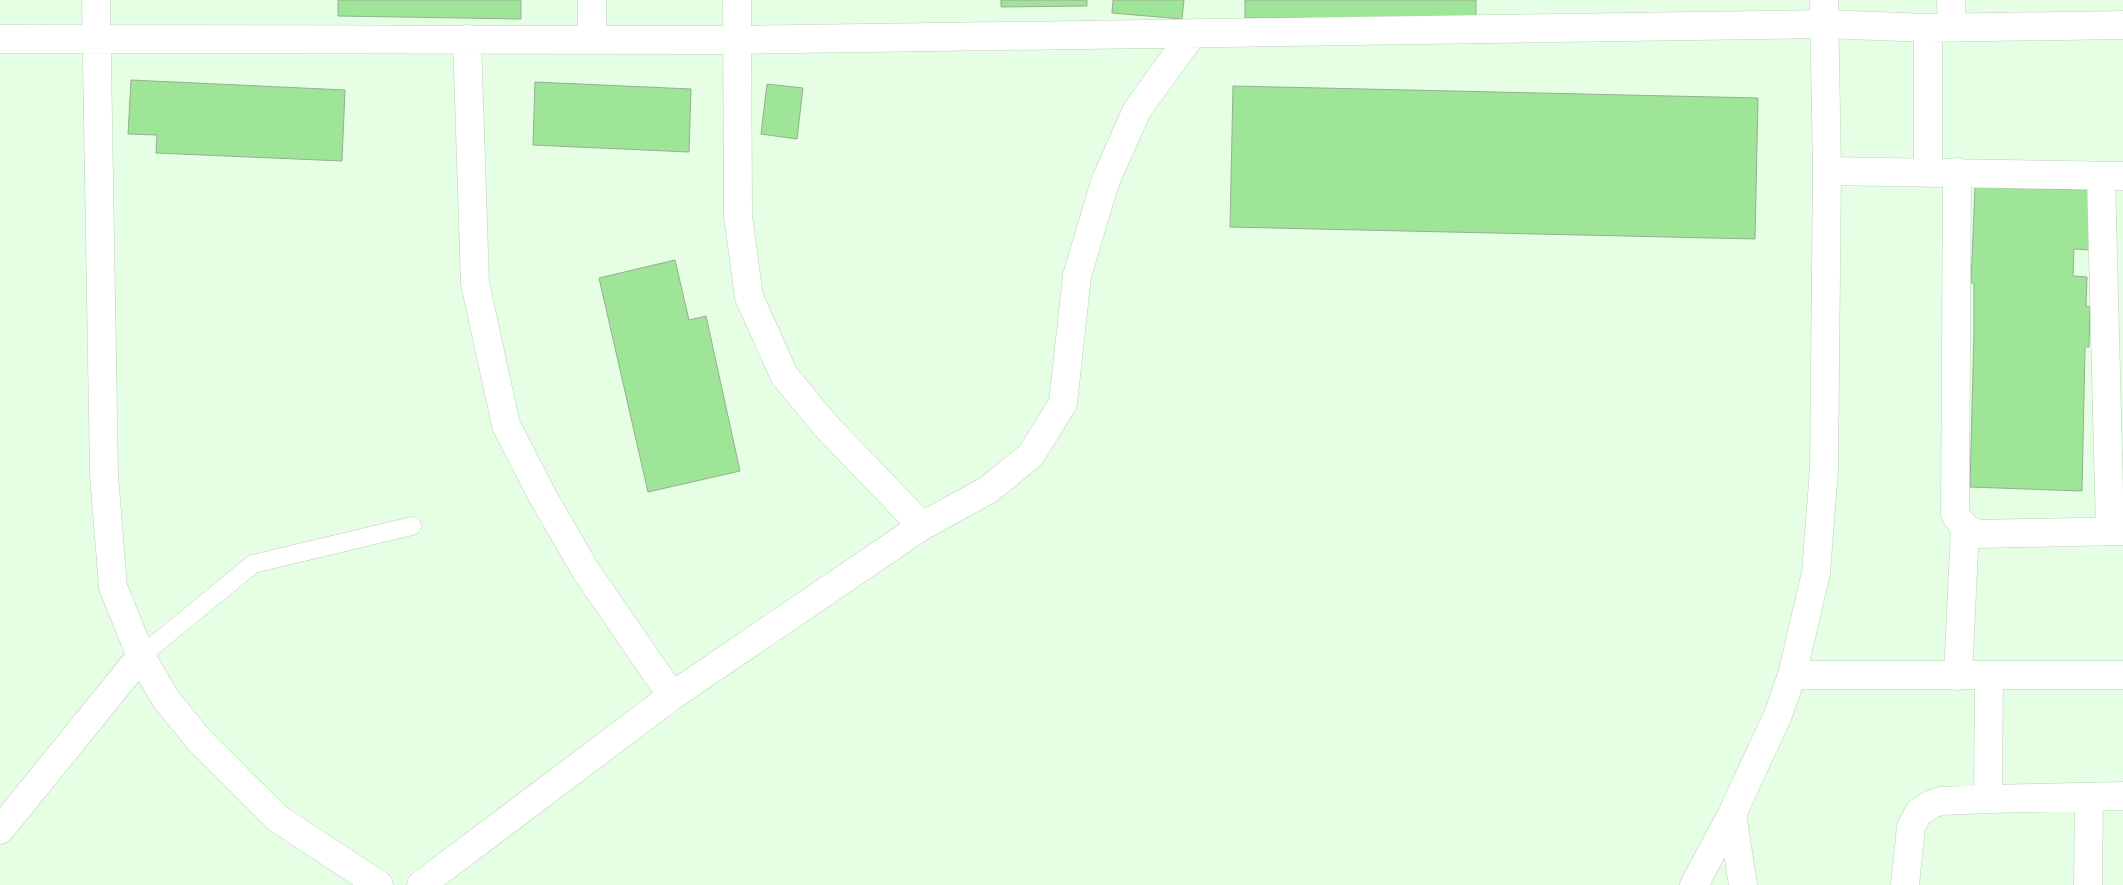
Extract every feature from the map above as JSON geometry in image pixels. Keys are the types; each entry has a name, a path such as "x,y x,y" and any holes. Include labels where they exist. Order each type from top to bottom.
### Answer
{"street":[{"path":"96,0 104,475 113,587 141,656 166,698 199,740 277,818 380,885"},
{"path":"592,0 592,40"},
{"path":"737,0 738,216 749,297 784,375 825,425 922,526"},
{"path":"1928,172 1940,28 1951,0"},
{"path":"0,40 96,38 736,40 1192,34 1824,12 1940,28 2123,26"},
{"path":"1694,885 1732,814 1778,715 1792,675 1816,573 1824,469 1827,171 1824,12"},
{"path":"421,885 672,696 922,526 988,490 1031,456 1063,403 1077,276 1105,182 1138,110 1192,34"},
{"path":"467,39 476,283 506,425 543,497 586,572 672,696"},
{"path":"1827,171 1957,172 2112,176 2116,531 1978,534 1965,528 1955,514 1957,172"},
{"path":"1958,676 1965,528"},
{"path":"0,830 141,656"},
{"path":"1792,675 2123,676"},
{"path":"1988,799 1989,675"},
{"path":"1905,885 1911,827 1919,812 1941,801 2123,796"},
{"path":"2088,885 2089,797"},
{"path":"1732,814 1743,885"}],"lane":[{"path":"141,656 253,564 412,526"}],"building":[{"path":"338,0 521,0 521,19 338,16"},
{"path":"1001,0 1087,0 1087,6 1001,7"},
{"path":"1113,0 1184,0 1182,19 1112,13"},
{"path":"1245,0 1476,0 1476,17 1245,18"},
{"path":"131,80 345,90 342,161 156,153 157,135 128,134"},
{"path":"535,82 691,89 689,152 533,145"},
{"path":"767,84 803,88 797,139 761,134"},
{"path":"1233,86 1758,98 1755,239 1230,227"},
{"path":"1975,187 2092,190 2091,250 2074,249 2073,276 2087,277 2086,306 2090,307 2089,347 2085,347 2082,491 1970,487 1974,331 1974,283 1971,283"},
{"path":"675,260 689,320 706,316 740,471 648,492 599,278"}]}
